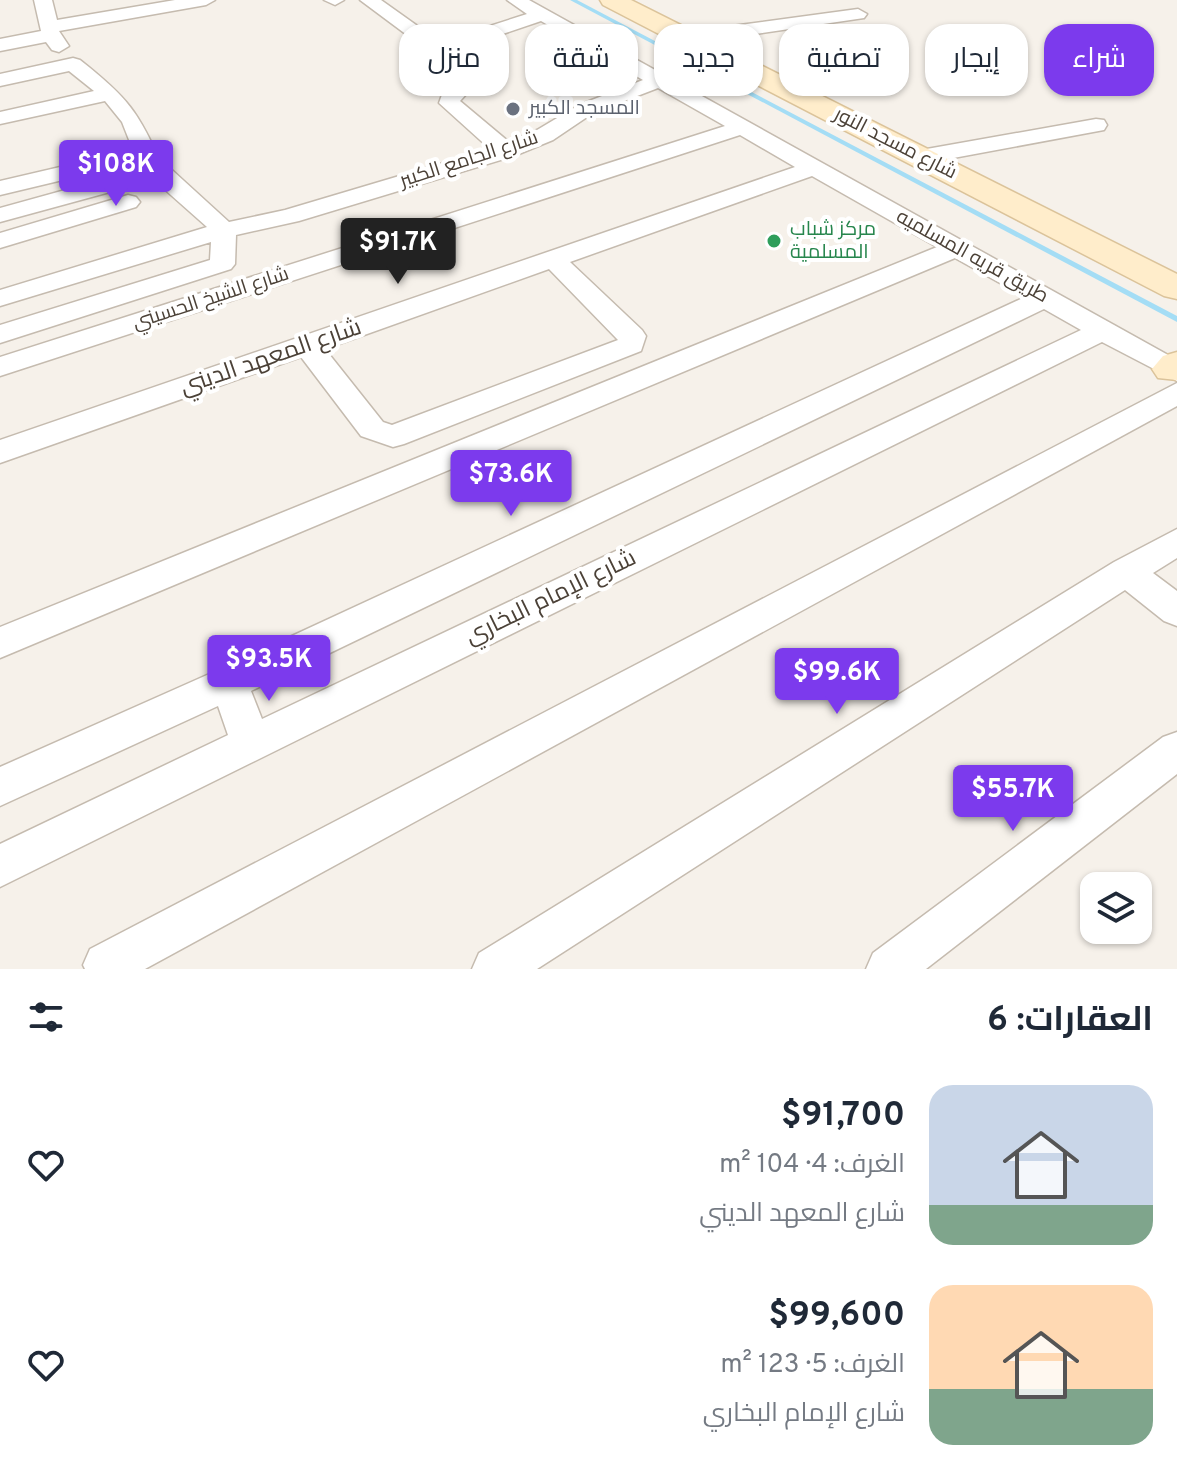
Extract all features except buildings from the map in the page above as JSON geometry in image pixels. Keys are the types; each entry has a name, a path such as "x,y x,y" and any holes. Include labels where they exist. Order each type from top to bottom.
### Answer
{"main road":[{"name":"شارع مسجد النور","path":"612,0 659,24"},
{"name":"شارع مسجد النور","path":"763,77 1177,288"}],"street":[{"path":"0,26 206,0"},
{"name":"طريق قريه المسلميه","path":"516,0 654,78"},
{"path":"375,4 401,3"},
{"path":"375,4 403,24"},
{"path":"763,27 858,14"},
{"path":"509,26 542,15"},
{"path":"0,45 47,20"},
{"path":"0,334 222,264 224,230 150,164 118,102 73,64 47,20"},
{"path":"0,80 73,64"},
{"name":"شارع الجامع الكبير","path":"0,298 224,230 290,216 506,151 545,135 586,109 654,83"},
{"path":"450,96 452,107 506,151"},
{"name":"طريق قريه المسلميه","path":"685,96 1103,330 1176,375"},
{"path":"0,118 118,102"},
{"path":"0,138 118,102"},
{"path":"921,157 1096,125"},
{"name":"شارع الشيخ الحسيني","path":"0,367 741,128"},
{"path":"0,188 150,164"},
{"path":"0,215 150,164"},
{"name":"شارع المعهد الديني","path":"0,452 813,168"},
{"path":"0,241 177,187"},
{"path":"0,643 957,248"},
{"path":"307,345 372,429 393,436 631,345 632,336 553,259"},
{"path":"0,787 229,683 1045,298"},
{"name":"شارع الإمام البخاري","path":"0,866 1103,330"},
{"path":"106,965 1176,375"},
{"path":"495,969 1177,542"},
{"path":"1126,572 1177,611"},
{"path":"229,683 251,744"},
{"path":"889,969 1177,750"}],"waterway":[{"path":"573,0 1177,319"}],"place":[{"name":"المسجد الكبير","path":"513,109"},
{"name":"مركز شباب المسلمية","path":"774,241"}]}
